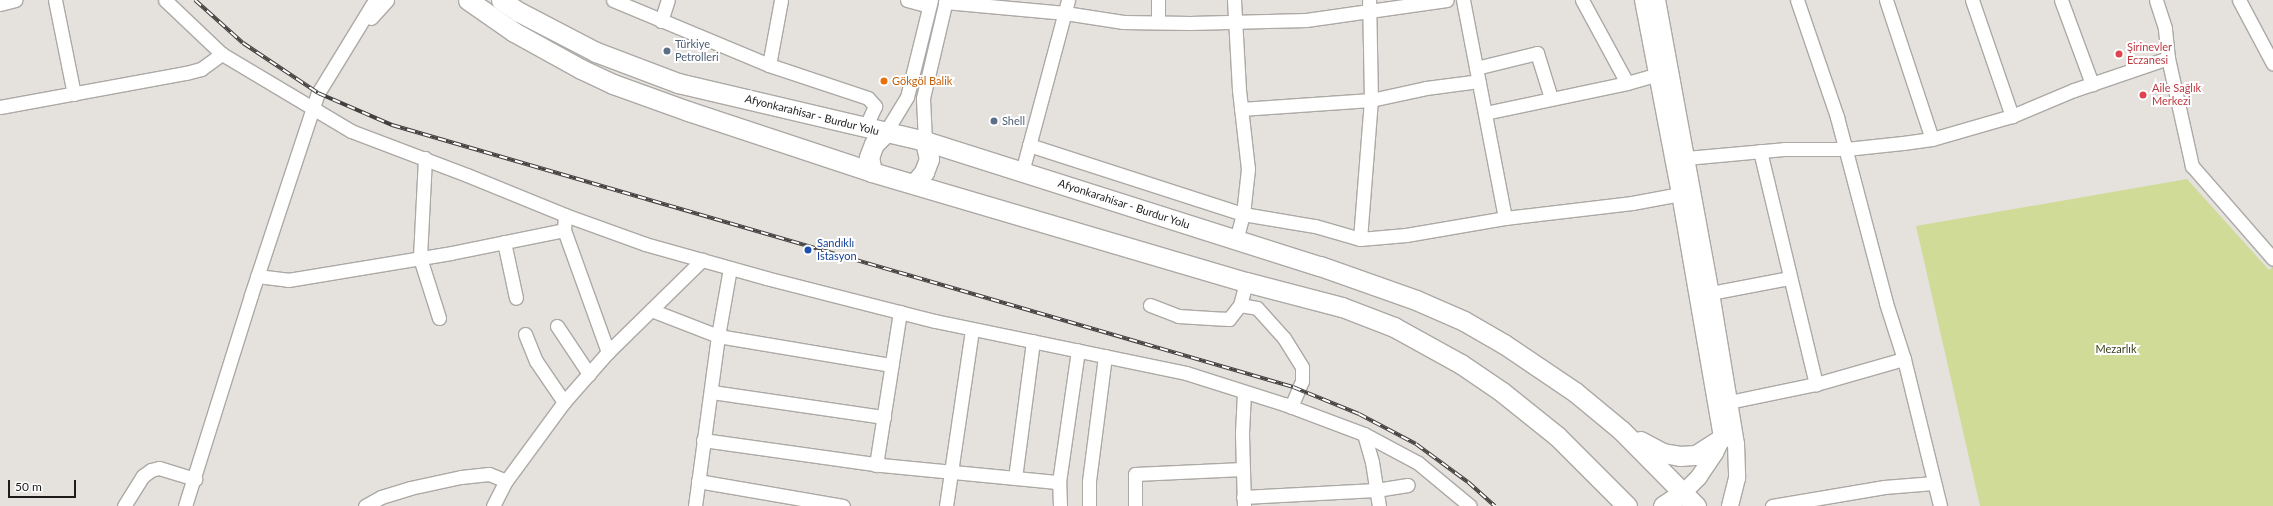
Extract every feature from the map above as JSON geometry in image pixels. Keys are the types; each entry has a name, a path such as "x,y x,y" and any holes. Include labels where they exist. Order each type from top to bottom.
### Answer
{"highway":[{"path":"468,0 514,32 613,84 872,172 1246,282 1366,315 1394,327 1461,364 1502,392 1558,436 1627,506"},
{"name":"Afyonkarahisar - Burdur Yolu","path":"501,0 519,12 564,37 630,66 678,83 885,133 925,141 1366,282 1416,300 1464,321 1504,344 1575,392 1621,430 1690,499"},
{"path":"872,172 869,157 874,144 885,133"},
{"path":"914,184 924,172 929,159 925,141"},
{"path":"1621,430 1663,454 1680,456 1696,455 1722,438"},
{"path":"1663,506 1690,499"}],"main road":[{"path":"1643,0 1680,194 1722,438 1690,499"},
{"path":"1656,0 1711,293 1738,461 1737,478 1730,506"}],"street":[{"path":"0,4 15,0"},
{"path":"55,0 74,94"},
{"path":"165,0 222,54 351,131 425,158 565,215 645,244 730,268 900,312 1186,373 1291,407 1364,434 1418,463 1470,506"},
{"path":"185,506 257,276 318,93 375,0"},
{"path":"351,40 387,0"},
{"path":"613,0 769,65 868,98 875,106 865,128"},
{"path":"661,21 668,0"},
{"path":"769,65 781,0"},
{"path":"885,133 907,97 930,3 907,0"},
{"path":"1022,172 1068,0"},
{"path":"1158,0 1158,22"},
{"path":"1234,0 1241,109 1248,168 1243,214 1236,241"},
{"path":"925,141 923,98 946,1 1065,13 1123,22 1158,22 1306,20 1370,6 1446,0"},
{"path":"1463,0 1505,218"},
{"path":"1582,0 1627,83"},
{"path":"1797,0 1837,117 1886,303 1904,360 1940,506"},
{"path":"1886,0 1932,139"},
{"path":"1972,0 2012,116"},
{"path":"2061,0 2092,84"},
{"path":"2156,0 2165,28 2168,58 2192,166 2273,259"},
{"path":"2239,0 2273,64"},
{"path":"1360,239 1371,100 1370,6"},
{"path":"1476,68 1537,53 1551,98"},
{"path":"0,106 74,94 201,69 222,54"},
{"path":"1686,158 1760,151 1846,149 1932,139 2012,116 2092,84 2168,58"},
{"path":"1485,113 1627,83 1658,74"},
{"path":"1241,109 1371,100 1426,88 1479,82"},
{"path":"1029,145 1243,214 1315,226 1360,239 1406,235 1505,218 1632,203 1680,194"},
{"path":"1760,151 1789,278 1816,384"},
{"path":"425,158 420,258 439,318"},
{"path":"565,215 564,230 608,352"},
{"path":"257,276 288,280 420,258 564,230"},
{"path":"504,242 516,298"},
{"path":"493,506 506,481 564,402 608,352 702,260"},
{"path":"695,506 703,440 712,392 718,336 730,268"},
{"path":"1711,293 1789,278"},
{"path":"1150,305 1178,316 1229,319 1240,305 1246,282"},
{"path":"1240,305 1257,308 1284,338 1302,367 1302,381 1291,407"},
{"path":"651,310 718,336 892,365"},
{"path":"876,465 900,312"},
{"path":"557,326 589,374"},
{"path":"946,506 972,328"},
{"path":"525,334 536,361 564,402"},
{"path":"1015,478 1033,341"},
{"path":"1060,506 1059,482 1078,350"},
{"path":"1089,506 1089,481 1105,356"},
{"path":"1729,402 1816,384 1904,360"},
{"path":"712,392 884,417"},
{"path":"1244,392 1242,433 1243,502 1376,490 1408,485"},
{"path":"1364,434 1372,462 1379,506"},
{"path":"703,440 876,465 1059,482"},
{"path":"124,506 143,476 151,470 159,468 195,478"},
{"path":"1135,506 1134,474 1243,469"},
{"path":"365,506 381,497 403,490 461,477 489,474 506,481"},
{"path":"698,481 843,506"},
{"path":"1772,506 1825,501 1884,487 1934,483"}],"green space":[{"name":"Mezarlık","path":"2187,179 2269,270 2273,266 2273,506 1980,506 1916,226"}],"railway":[{"path":"195,0 243,43 318,93 392,125 1293,387 1359,414 1416,444 1468,482 1495,506"}],"place":[{"name":"Türkiye Petrolleri","path":"667,51"},
{"name":"Şirinevler Eczanesi","path":"2119,54"},
{"name":"Gökgöl Balik","path":"884,81"},
{"name":"Aile Sağlık Merkezi","path":"2143,95"},
{"name":"Shell","path":"994,121"},
{"name":"Sandıklı Istasyon","path":"808,250"}]}
